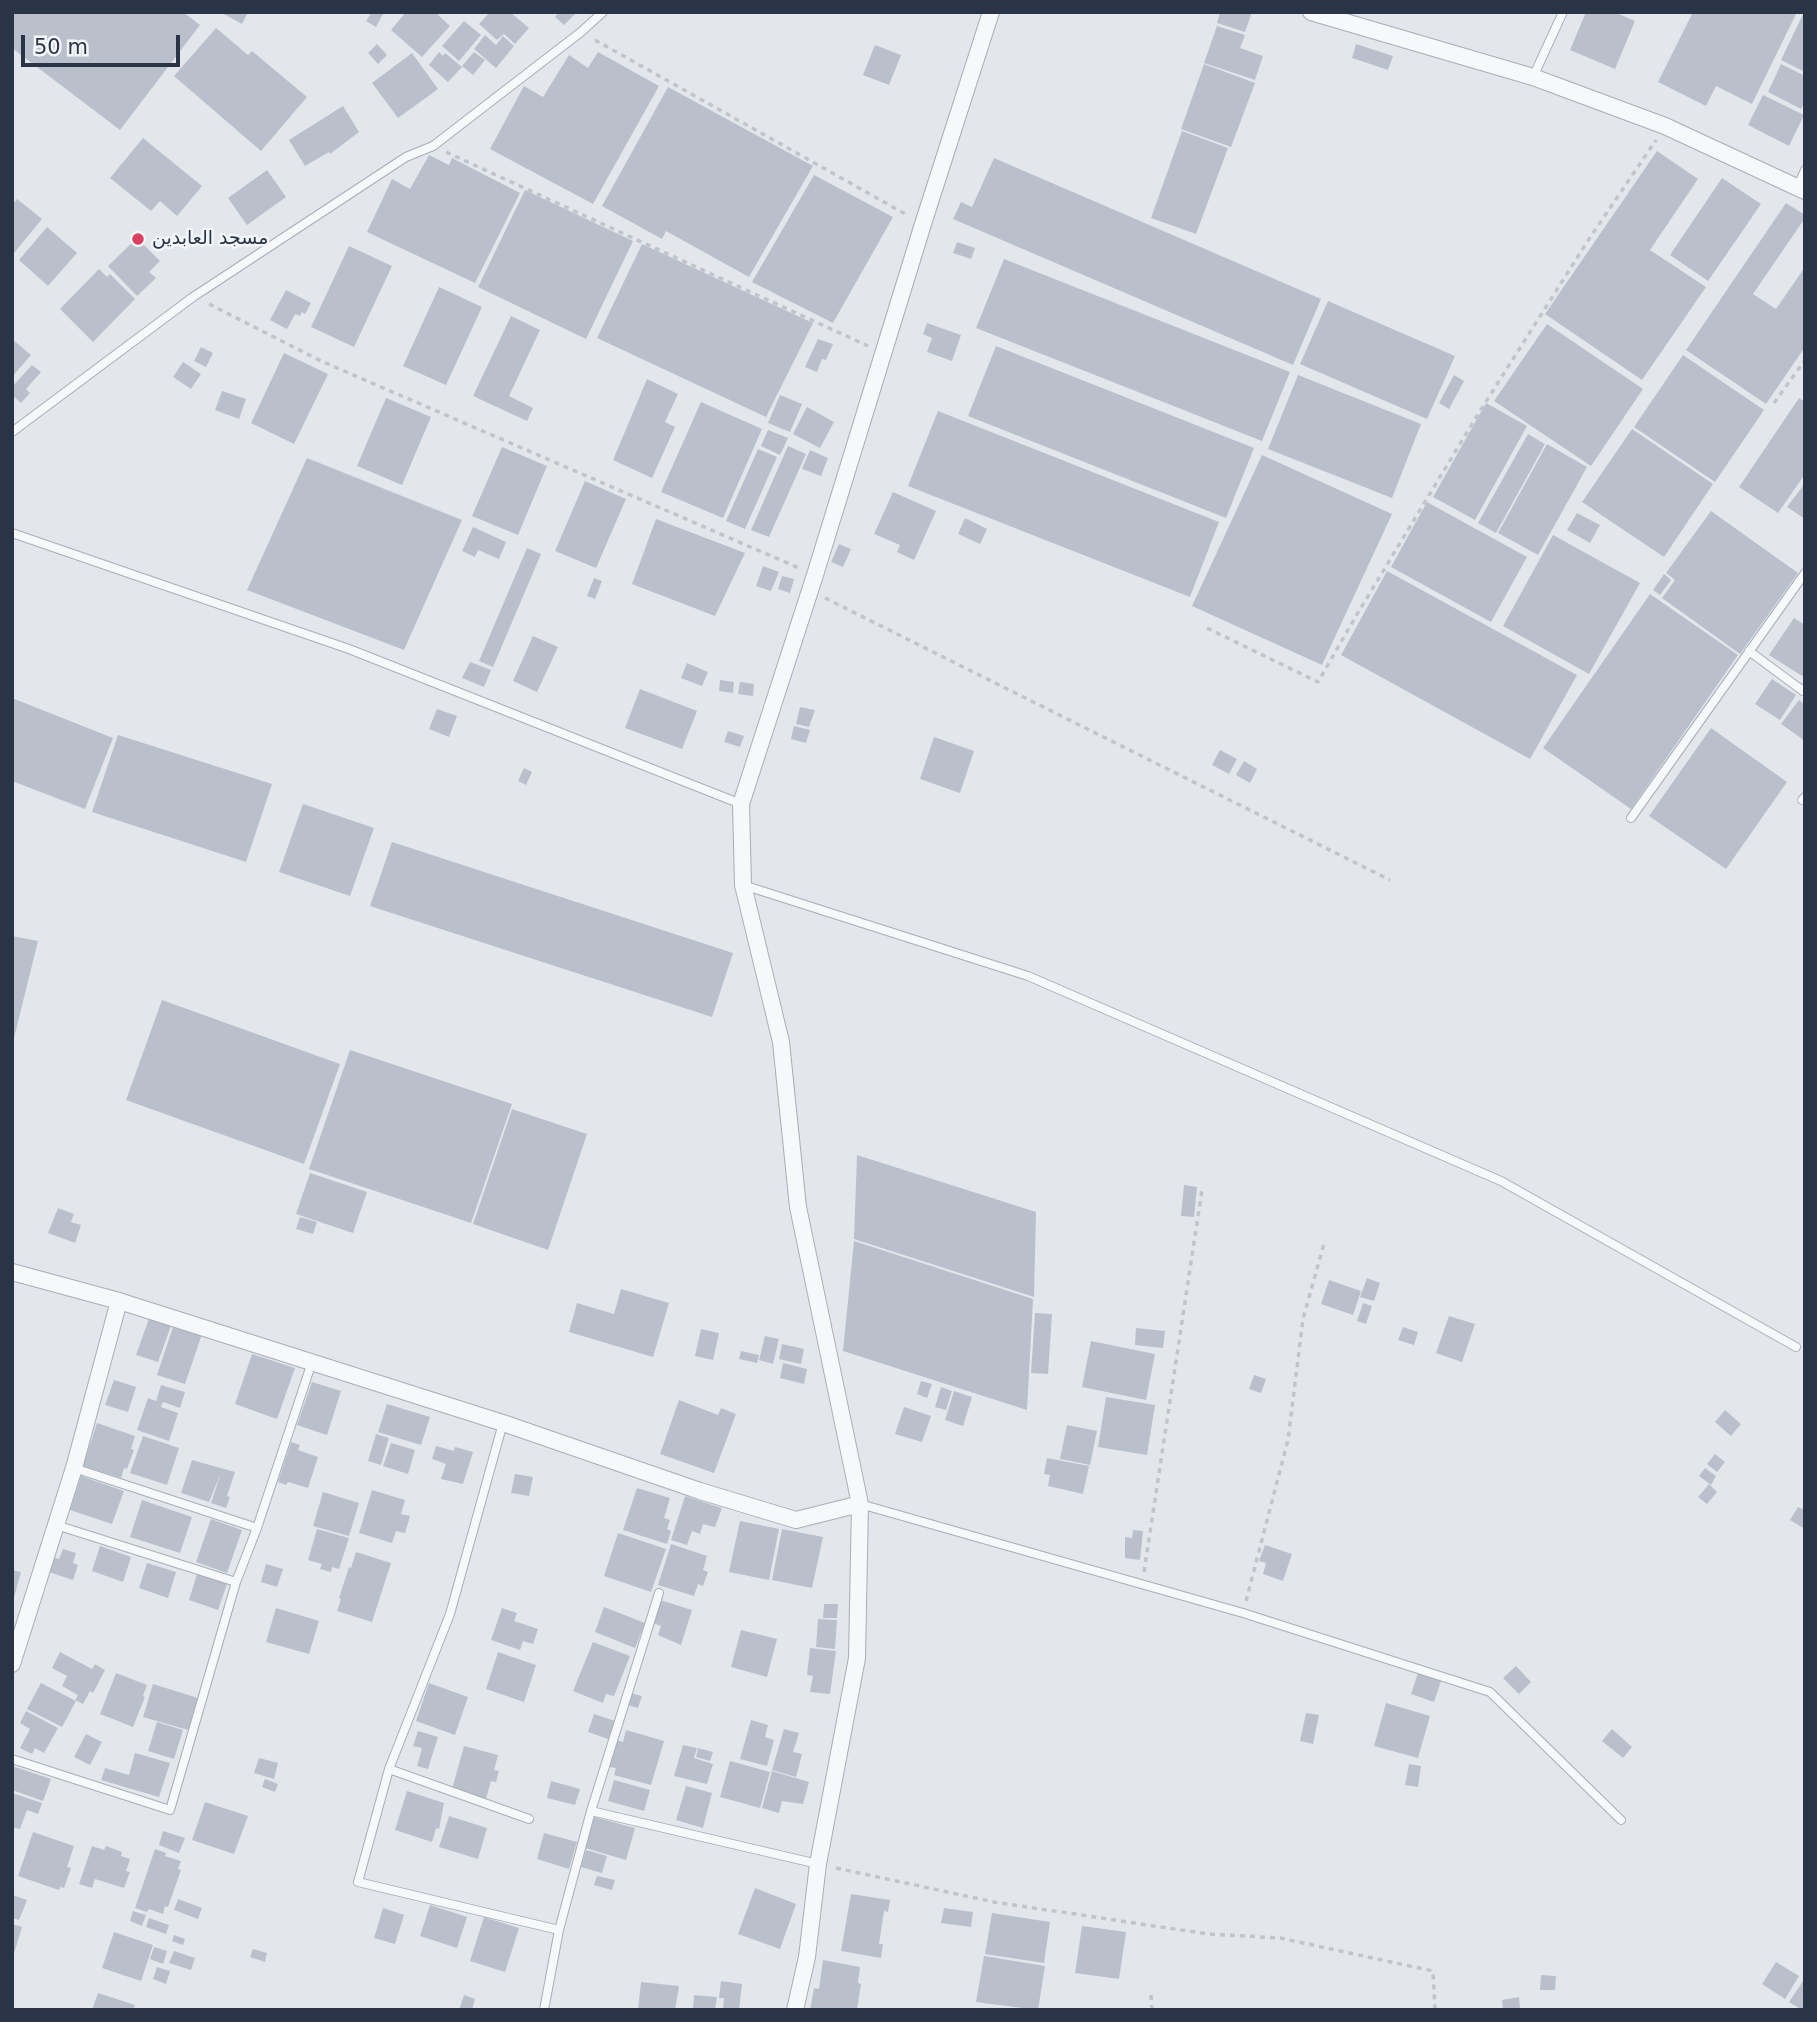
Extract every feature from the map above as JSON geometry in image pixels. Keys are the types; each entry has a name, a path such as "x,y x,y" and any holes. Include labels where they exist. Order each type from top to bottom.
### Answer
{"street":[{"path":"795,2010 807,1957 818,1864 857,1658 860,1503 798,1207 780,1042 743,885 741,804 991,12"},
{"path":"1311,12 1533,77 1665,126 1801,188"},
{"path":"12,1272 120,1301 796,1520 860,1503"},
{"path":"12,1664 74,1468 120,1301"}],"lane":[{"path":"12,432 193,297 406,157 433,146 603,12"},
{"path":"1533,77 1563,12"},
{"path":"1801,188 1805,170"},
{"path":"12,533 349,649 741,804"},
{"path":"1631,818 1805,573"},
{"path":"1749,651 1803,691 1805,688"},
{"path":"743,885 1028,976 1501,1181 1796,1347"},
{"path":"12,1759 170,1810 236,1582 257,1528 312,1362"},
{"path":"503,1423 450,1614 389,1769 358,1882 559,1930"},
{"path":"74,1468 257,1528"},
{"path":"860,1503 1243,1613 1490,1692 1621,1820"},
{"path":"56,1525 236,1582"},
{"path":"544,2010 559,1930 591,1811 659,1593"},
{"path":"389,1769 529,1819"},
{"path":"591,1811 818,1864"}],"path":[{"path":"581,32 923,223"},
{"path":"1207,628 1318,682 1475,419 1589,239 1665,126"},
{"path":"433,146 883,353"},
{"path":"193,297 321,361 815,575 824,598 1390,880"},
{"path":"1774,403 1805,360"},
{"path":"1142,1584 1202,1190"},
{"path":"1243,1613 1285,1453 1303,1319 1325,1240"},
{"path":"818,1864 994,1902 1208,1934 1280,1938 1433,1971 1435,2010"},
{"path":"1151,1995 1152,2010"}],"building":[{"path":"12,12 183,12 200,25 120,130 12,48"},
{"path":"220,12 248,12 242,24"},
{"path":"372,12 383,14 376,27 366,21"},
{"path":"406,12 435,12 450,26 422,57 391,30"},
{"path":"490,12 510,12 529,28 515,44 504,34 497,40 479,24"},
{"path":"559,12 577,12 564,25 555,17"},
{"path":"1220,12 1252,12 1245,32 1217,23"},
{"path":"1586,12 1614,12 1635,21 1615,69 1570,50"},
{"path":"1693,12 1797,12 1752,104 1716,86 1706,106 1658,82"},
{"path":"1805,12 1805,72 1781,60"},
{"path":"464,21 481,35 459,61 442,46"},
{"path":"1217,26 1245,35 1240,48 1263,56 1255,80 1204,63"},
{"path":"216,28 248,55 252,51 307,97 261,151 174,76"},
{"path":"485,35 496,45 503,36 514,46 496,68 474,49"},
{"path":"377,44 387,55 378,64 368,53"},
{"path":"1356,44 1393,56 1388,70 1352,58"},
{"path":"875,45 901,55 889,85 863,75"},
{"path":"439,52 443,56 445,53 462,67 448,82 429,65"},
{"path":"474,52 485,60 473,75 462,66"},
{"path":"598,52 659,86 593,204 490,149 524,86 543,97 569,55 588,68"},
{"path":"412,53 438,89 398,118 372,83"},
{"path":"1204,64 1255,83 1231,147 1181,129"},
{"path":"1781,64 1805,76 1805,101 1801,109 1768,92"},
{"path":"668,87 813,166 749,277 666,231 662,239 602,206"},
{"path":"1763,95 1804,115 1789,146 1748,125"},
{"path":"343,106 359,132 330,154 329,152 305,166 289,140"},
{"path":"1182,131 1228,148 1196,234 1151,218"},
{"path":"143,138 202,186 177,216 160,201 151,211 110,178"},
{"path":"1657,151 1698,179 1650,250 1706,287 1642,380 1545,314"},
{"path":"429,155 449,165 452,158 520,193 475,283 367,232 392,179 410,189"},
{"path":"994,158 1321,299 1293,365 953,219 961,202 972,207"},
{"path":"267,170 286,197 247,225 228,198"},
{"path":"814,175 893,217 833,323 752,282"},
{"path":"1722,178 1761,204 1708,281 1670,255"},
{"path":"525,190 633,241 586,339 478,287"},
{"path":"17,199 42,219 14,253 12,205"},
{"path":"1786,203 1805,215 1805,218 1753,294 1776,309 1805,267 1805,347 1766,404 1686,350"},
{"path":"47,227 77,253 48,286 19,260"},
{"path":"137,238 160,261 149,272 156,278 137,296 108,266"},
{"path":"957,242 975,248 971,259 953,253"},
{"path":"642,244 813,323 766,417 597,338"},
{"path":"349,246 392,266 354,347 311,327"},
{"path":"1004,259 1290,372 1262,441 976,328"},
{"path":"99,269 107,277 110,274 135,299 93,342 60,309"},
{"path":"439,287 482,307 446,385 403,366"},
{"path":"286,290 311,303 305,314 295,314 287,329 270,320"},
{"path":"1328,301 1455,356 1427,419 1300,364"},
{"path":"511,316 540,330 509,396 533,408 527,421 473,396"},
{"path":"927,323 961,335 952,361 927,352 932,338 923,334"},
{"path":"1547,324 1643,389 1591,466 1494,401"},
{"path":"12,339 31,355 12,377"},
{"path":"818,339 833,344 826,360 822,359 817,372 805,367"},
{"path":"996,346 1254,448 1226,518 968,416"},
{"path":"201,347 213,353 206,367 194,361"},
{"path":"284,353 328,374 294,444 251,423"},
{"path":"1683,355 1764,410 1715,482 1634,427"},
{"path":"183,362 201,374 191,389 173,377"},
{"path":"32,365 41,372 26,389 30,393 21,403 12,395 12,387"},
{"path":"1298,375 1421,424 1392,498 1268,449"},
{"path":"1454,375 1464,381 1449,409 1439,403"},
{"path":"647,379 678,394 665,422 675,427 652,478 613,460"},
{"path":"222,391 246,399 239,419 215,410"},
{"path":"780,395 802,404 790,432 768,423"},
{"path":"386,398 431,417 402,485 357,466"},
{"path":"1799,398 1805,402 1805,474 1778,513 1739,487"},
{"path":"701,402 762,429 723,518 661,492"},
{"path":"1486,403 1527,426 1475,520 1433,497"},
{"path":"807,407 834,422 820,448 793,434"},
{"path":"938,411 1219,522 1190,597 908,486"},
{"path":"1632,429 1713,484 1664,557 1582,502"},
{"path":"768,430 788,438 780,455 761,446"},
{"path":"1528,434 1545,444 1496,533 1478,523"},
{"path":"1547,444 1587,467 1538,555 1498,533"},
{"path":"788,446 806,454 769,537 751,530"},
{"path":"502,447 547,466 518,535 472,516"},
{"path":"758,449 777,457 745,529 726,521"},
{"path":"810,450 828,458 821,476 802,469"},
{"path":"1262,455 1392,514 1322,665 1192,606"},
{"path":"307,458 462,520 404,650 247,590"},
{"path":"585,481 626,499 596,568 555,551"},
{"path":"1805,483 1805,519 1787,507"},
{"path":"893,492 936,511 914,560 897,552 900,545 874,534"},
{"path":"1427,502 1527,557 1491,622 1391,567"},
{"path":"1711,511 1798,573 1740,654 1662,598 1675,580 1666,573"},
{"path":"1577,513 1600,525 1590,543 1567,530"},
{"path":"965,518 987,529 980,544 958,534"},
{"path":"656,519 745,553 715,616 632,584"},
{"path":"473,527 506,542 499,559 478,550 475,557 462,551"},
{"path":"1553,535 1640,583 1589,674 1503,626"},
{"path":"839,544 851,549 843,567 831,562"},
{"path":"527,548 541,554 493,667 479,661"},
{"path":"763,566 779,572 771,591 756,586"},
{"path":"1387,571 1577,675 1530,759 1341,655"},
{"path":"1664,574 1671,580 1660,595 1653,590"},
{"path":"782,576 794,579 790,593 778,589"},
{"path":"594,578 602,581 595,599 587,596"},
{"path":"1650,594 1738,655 1631,809 1543,748"},
{"path":"1794,618 1805,625 1805,672 1802,676 1769,655"},
{"path":"533,636 558,647 537,692 513,681"},
{"path":"470,662 491,670 484,687 462,678"},
{"path":"687,663 708,672 702,686 681,678"},
{"path":"1772,679 1796,695 1780,720 1755,704"},
{"path":"720,680 734,682 733,693 719,691"},
{"path":"740,682 754,684 753,696 738,694"},
{"path":"640,689 697,711 682,749 625,728"},
{"path":"12,698 113,738 85,809 12,781"},
{"path":"1799,700 1805,704 1805,741 1781,724"},
{"path":"800,707 815,710 809,727 796,724"},
{"path":"437,709 457,716 449,737 429,729"},
{"path":"794,726 810,730 806,743 791,739"},
{"path":"1711,728 1787,782 1726,869 1649,816"},
{"path":"728,731 744,736 740,747 724,742"},
{"path":"118,735 272,784 246,862 92,812"},
{"path":"934,737 974,751 960,793 920,779"},
{"path":"1220,750 1237,759 1229,774 1212,765"},
{"path":"1244,761 1257,769 1250,783 1236,775"},
{"path":"524,768 532,772 526,785 518,781"},
{"path":"303,804 374,828 350,896 279,872"},
{"path":"392,842 733,953 712,1017 370,906"},
{"path":"12,936 38,941 13,1042 12,1042"},
{"path":"162,1000 340,1064 304,1164 126,1100"},
{"path":"350,1050 512,1104 471,1223 309,1169"},
{"path":"512,1109 587,1134 548,1250 473,1224"},
{"path":"857,1155 1036,1212 1034,1297 854,1239"},
{"path":"310,1173 367,1192 353,1233 296,1214"},
{"path":"1184,1185 1197,1187 1194,1217 1181,1216"},
{"path":"58,1208 74,1214 71,1222 81,1225 75,1243 48,1233"},
{"path":"300,1217 317,1222 313,1234 296,1229"},
{"path":"854,1241 1033,1299 1027,1410 843,1351"},
{"path":"1367,1278 1380,1283 1374,1301 1360,1297"},
{"path":"1329,1280 1361,1291 1353,1315 1321,1304"},
{"path":"621,1289 669,1303 653,1357 569,1332 577,1303 614,1314"},
{"path":"1363,1303 1372,1306 1366,1324 1357,1321"},
{"path":"1035,1313 1052,1314 1048,1374 1031,1373"},
{"path":"150,1316 172,1323 158,1362 136,1355"},
{"path":"1449,1316 1475,1324 1462,1362 1436,1353"},
{"path":"174,1324 202,1334 185,1384 157,1375"},
{"path":"1403,1327 1418,1332 1414,1345 1398,1340"},
{"path":"1136,1328 1165,1331 1163,1348 1135,1345"},
{"path":"701,1329 719,1333 713,1360 695,1356"},
{"path":"765,1336 779,1339 773,1364 759,1360"},
{"path":"1091,1341 1155,1354 1146,1400 1082,1387"},
{"path":"782,1344 804,1349 801,1364 779,1359"},
{"path":"741,1351 759,1355 757,1363 739,1359"},
{"path":"252,1354 295,1368 277,1419 235,1404"},
{"path":"783,1363 807,1369 804,1384 780,1378"},
{"path":"1254,1375 1266,1379 1261,1393 1249,1389"},
{"path":"114,1380 136,1387 128,1412 105,1405"},
{"path":"921,1381 932,1384 927,1398 917,1394"},
{"path":"312,1382 341,1391 327,1435 297,1425"},
{"path":"161,1385 185,1392 180,1408 163,1402 161,1407 178,1413 169,1441 137,1430 148,1398 156,1401"},
{"path":"941,1387 952,1391 946,1410 935,1407"},
{"path":"954,1391 972,1397 963,1426 945,1420"},
{"path":"1106,1397 1155,1405 1147,1455 1098,1447"},
{"path":"679,1400 718,1415 721,1408 736,1414 714,1473 660,1454"},
{"path":"387,1404 430,1417 421,1445 378,1432"},
{"path":"904,1407 931,1416 922,1442 895,1434"},
{"path":"1725,1410 1741,1424 1731,1436 1715,1422"},
{"path":"97,1423 135,1436 131,1449 134,1450 121,1478 83,1466"},
{"path":"1067,1425 1097,1431 1090,1465 1060,1459"},
{"path":"376,1434 389,1438 381,1465 368,1461"},
{"path":"143,1436 179,1448 167,1485 130,1473"},
{"path":"291,1442 300,1445 298,1450 318,1457 308,1488 278,1482"},
{"path":"391,1443 415,1450 408,1474 383,1466"},
{"path":"436,1446 473,1452 463,1484 441,1479 446,1464 432,1459"},
{"path":"1715,1454 1725,1462 1717,1472 1707,1464"},
{"path":"1047,1458 1089,1466 1083,1494 1048,1486 1050,1475 1044,1474"},
{"path":"192,1460 235,1472 226,1508 211,1503 221,1473 209,1502 181,1493"},
{"path":"1705,1468 1716,1476 1711,1485 1699,1476"},
{"path":"515,1474 533,1477 529,1496 511,1493"},
{"path":"81,1476 124,1491 112,1524 70,1510"},
{"path":"1709,1484 1717,1492 1707,1504 1698,1497"},
{"path":"637,1488 670,1498 664,1518 670,1520 667,1529 671,1531 667,1544 623,1530"},
{"path":"372,1490 405,1500 401,1514 410,1516 405,1533 396,1531 392,1543 359,1533"},
{"path":"323,1492 359,1503 349,1536 313,1526"},
{"path":"685,1496 722,1508 715,1527 703,1524 700,1534 692,1531 687,1545 671,1540"},
{"path":"142,1500 192,1517 180,1553 130,1537"},
{"path":"1798,1507 1805,1510 1805,1529 1790,1520"},
{"path":"211,1519 242,1530 227,1573 196,1562"},
{"path":"740,1521 779,1529 769,1580 729,1572"},
{"path":"317,1529 349,1538 339,1569 332,1567 331,1572 320,1569 322,1564 308,1560"},
{"path":"782,1529 823,1537 812,1588 772,1580"},
{"path":"1133,1530 1143,1531 1140,1560 1125,1558 1125,1537 1132,1538"},
{"path":"618,1533 666,1549 651,1592 604,1576"},
{"path":"671,1544 707,1556 703,1570 708,1572 703,1586 698,1584 694,1596 658,1585"},
{"path":"1265,1545 1292,1554 1283,1581 1263,1574 1266,1563 1259,1561"},
{"path":"100,1546 131,1557 123,1582 92,1571"},
{"path":"63,1549 76,1553 73,1563 78,1565 73,1580 49,1572 53,1557 59,1559"},
{"path":"356,1552 391,1563 372,1622 337,1611"},
{"path":"147,1563 176,1572 168,1598 139,1588"},
{"path":"266,1564 283,1569 277,1587 261,1582"},
{"path":"12,1570 21,1572 13,1601 12,1601"},
{"path":"197,1574 227,1584 218,1610 189,1600"},
{"path":"660,1600 692,1610 681,1645 658,1635 661,1626 653,1623"},
{"path":"824,1604 838,1604 837,1618 823,1618"},
{"path":"604,1607 645,1623 635,1648 595,1632"},
{"path":"276,1608 319,1621 309,1654 266,1642"},
{"path":"502,1608 517,1613 514,1621 538,1629 533,1644 523,1641 520,1650 491,1640"},
{"path":"818,1619 837,1620 835,1649 816,1647"},
{"path":"741,1630 777,1639 767,1677 731,1667"},
{"path":"593,1642 630,1656 614,1696 606,1694 603,1703 573,1691"},
{"path":"810,1648 836,1651 830,1694 810,1692 813,1676 807,1675"},
{"path":"60,1652 92,1669 95,1664 105,1670 93,1693 90,1691 83,1704 75,1700 78,1695 62,1686 67,1676 52,1668"},
{"path":"498,1652 536,1665 524,1702 486,1689"},
{"path":"1516,1666 1531,1682 1519,1694 1503,1678"},
{"path":"116,1673 147,1685 133,1727 100,1714"},
{"path":"1418,1673 1441,1681 1434,1702 1411,1694"},
{"path":"41,1683 76,1701 62,1727 27,1709"},
{"path":"429,1683 468,1697 455,1735 416,1721"},
{"path":"153,1684 198,1698 188,1730 143,1717"},
{"path":"630,1693 642,1696 638,1708 627,1705"},
{"path":"1386,1703 1430,1716 1418,1758 1374,1746"},
{"path":"26,1711 58,1728 44,1753 35,1748 32,1754 20,1748 30,1729 20,1723"},
{"path":"1306,1713 1319,1715 1313,1744 1300,1741"},
{"path":"594,1714 615,1721 608,1739 588,1732"},
{"path":"751,1720 768,1725 765,1737 774,1740 767,1766 740,1759"},
{"path":"157,1722 183,1730 174,1759 148,1751"},
{"path":"784,1729 799,1733 793,1752 802,1754 796,1777 772,1770"},
{"path":"1612,1729 1632,1747 1623,1758 1602,1741"},
{"path":"626,1730 664,1741 651,1785 614,1775 616,1768 609,1767 616,1740 623,1742"},
{"path":"418,1731 438,1737 428,1769 417,1766 422,1748 413,1746"},
{"path":"86,1734 102,1742 90,1765 74,1757"},
{"path":"683,1745 697,1748 694,1758 713,1764 707,1784 674,1776"},
{"path":"464,1746 498,1755 494,1770 499,1771 496,1782 491,1781 486,1799 452,1789"},
{"path":"698,1748 713,1752 710,1761 696,1757"},
{"path":"135,1753 170,1763 159,1797 101,1780 105,1768 129,1775"},
{"path":"259,1758 278,1763 274,1779 254,1773"},
{"path":"730,1761 770,1772 760,1808 720,1797"},
{"path":"1409,1764 1421,1766 1418,1787 1405,1785"},
{"path":"12,1766 51,1779 43,1801 12,1790"},
{"path":"772,1771 809,1782 803,1804 782,1801 779,1813 762,1808"},
{"path":"265,1779 278,1784 275,1792 262,1787"},
{"path":"614,1780 650,1790 644,1811 608,1801"},
{"path":"551,1781 580,1789 575,1805 547,1798"},
{"path":"686,1786 712,1793 703,1828 676,1820"},
{"path":"407,1791 444,1803 439,1829 436,1828 432,1842 395,1830"},
{"path":"12,1793 42,1803 38,1814 27,1810 20,1829 12,1827"},
{"path":"205,1802 248,1816 234,1854 192,1840"},
{"path":"449,1816 487,1828 478,1859 439,1847"},
{"path":"594,1817 635,1828 626,1860 585,1848"},
{"path":"163,1831 185,1838 179,1853 159,1845"},
{"path":"33,1832 74,1846 67,1867 71,1868 64,1888 60,1887 59,1890 18,1876"},
{"path":"544,1833 577,1842 569,1869 537,1859"},
{"path":"92,1846 104,1850 106,1846 122,1852 121,1856 130,1859 126,1871 130,1872 124,1888 95,1879 92,1888 79,1884"},
{"path":"155,1849 166,1853 165,1856 181,1861 178,1869 181,1870 163,1914 135,1908"},
{"path":"586,1850 607,1856 602,1873 581,1867"},
{"path":"597,1876 615,1880 612,1890 594,1885"},
{"path":"755,1888 796,1904 780,1949 738,1934"},
{"path":"851,1894 890,1900 888,1912 884,1911 879,1944 883,1944 881,1958 841,1951"},
{"path":"12,1895 27,1900 19,1920 12,1918"},
{"path":"178,1899 202,1908 198,1919 174,1910"},
{"path":"430,1905 467,1917 457,1948 420,1936"},
{"path":"383,1908 404,1915 395,1944 374,1938"},
{"path":"944,1908 973,1912 971,1927 941,1923"},
{"path":"133,1911 146,1915 142,1926 130,1921"},
{"path":"992,1913 1050,1922 1044,1963 985,1954"},
{"path":"484,1917 519,1928 505,1972 470,1961"},
{"path":"149,1918 169,1925 166,1934 146,1927"},
{"path":"12,1924 22,1927 13,1957 12,1957"},
{"path":"1082,1926 1126,1932 1119,1979 1075,1973"},
{"path":"114,1932 153,1945 141,1981 102,1968"},
{"path":"174,1935 185,1939 183,1945 172,1941"},
{"path":"154,1947 167,1951 163,1964 150,1959"},
{"path":"253,1949 267,1953 265,1962 250,1957"},
{"path":"174,1951 195,1958 191,1970 169,1963"},
{"path":"984,1956 1045,1966 1038,2010 976,2002"},
{"path":"823,1960 860,1967 858,1983 861,1984 857,2010 810,2010 814,1988 819,1989"},
{"path":"1776,1962 1799,1976 1785,1999 1762,1984"},
{"path":"157,1967 170,1971 166,1984 153,1979"},
{"path":"1541,1975 1556,1976 1555,1990 1540,1990"},
{"path":"1805,1978 1805,2010 1802,2010 1789,2002"},
{"path":"721,1981 742,1984 739,2010 723,2010 724,1998 719,1998"},
{"path":"641,1982 679,1986 675,2010 638,2010"},
{"path":"98,1993 135,2005 133,2010 92,2010"},
{"path":"464,1995 475,1999 472,2010 459,2010"},
{"path":"694,1995 717,1997 715,2010 693,2009"},
{"path":"1519,1997 1520,2008 1503,2010 1502,2000"}],"place":[{"name":"مسجد العابدين","path":"138,239"}]}
